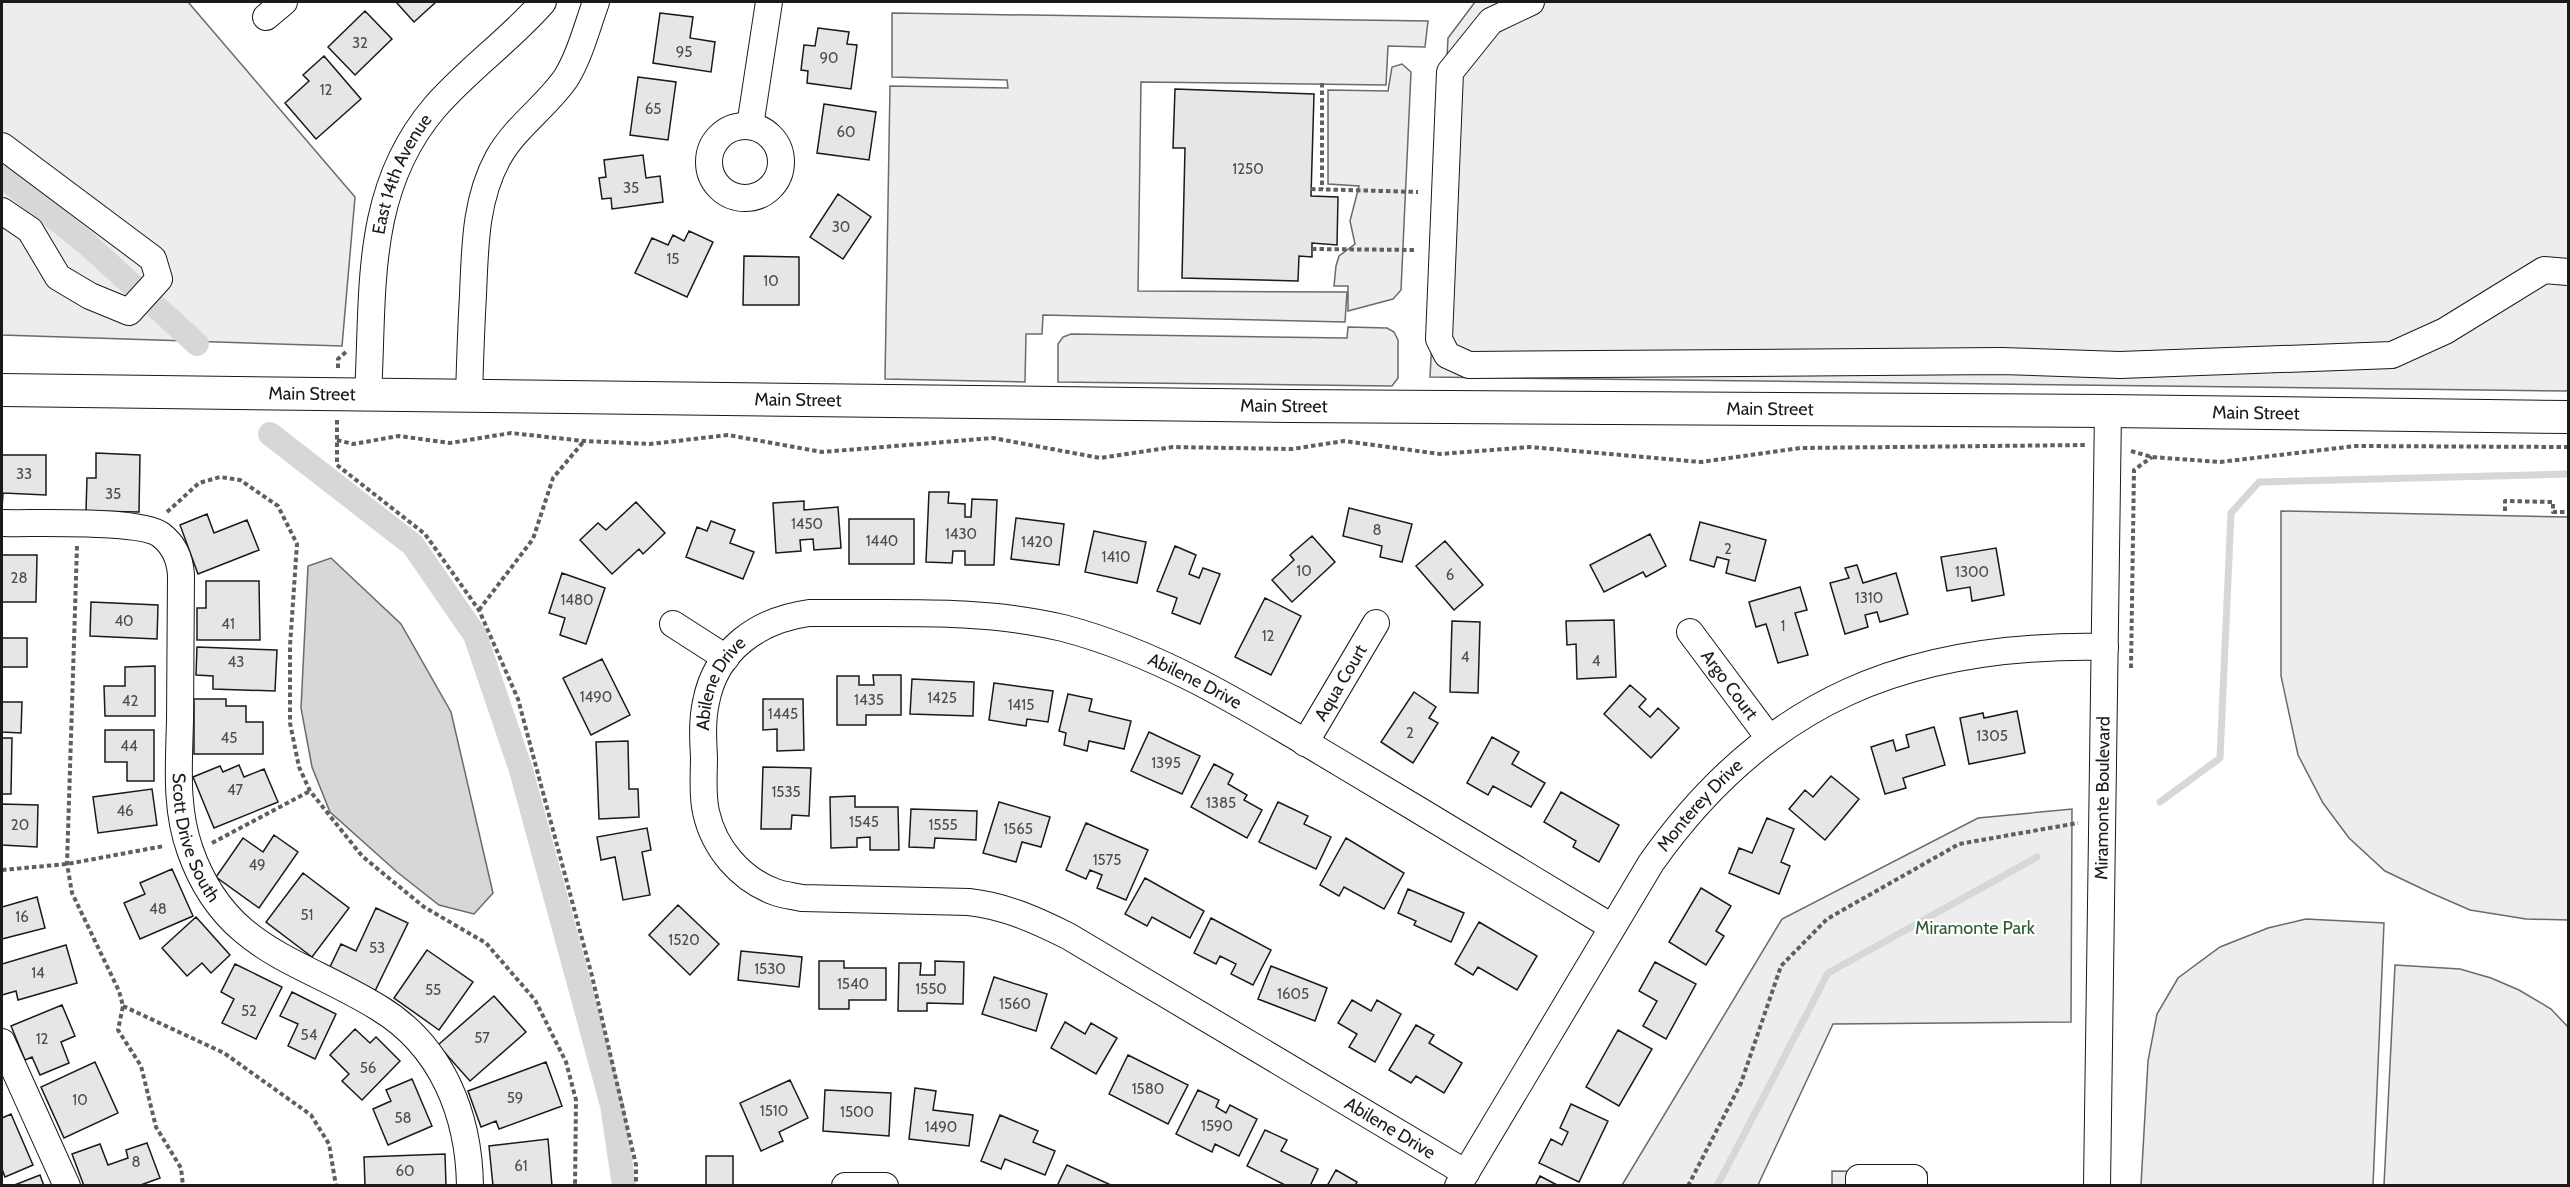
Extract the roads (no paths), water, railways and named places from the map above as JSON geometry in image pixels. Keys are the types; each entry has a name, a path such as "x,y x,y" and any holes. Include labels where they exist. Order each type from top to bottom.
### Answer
{"main road":[{"name":"Main Street","path":"2,390 1309,406 2108,411 2568,417"}],"street":[{"name":"East 14th Avenue","path":"368,394 375,243 392,183 410,143 434,109 457,83 526,21 543,2"},
{"path":"469,396 475,237 487,183 499,157 521,126 552,95 566,77 576,59 596,2"},
{"path":"750,126 769,2"},
{"path":"1531,2 1491,21 1450,72 1439,339 1447,355 1469,365 2001,361 2120,365 2392,355 2445,331 2544,270 2568,272"},
{"path":"2,146 153,259 159,279 129,312 90,296 58,277 30,230 2,212"},
{"name":"Miramonte Boulevard","path":"2097,1185 2108,411"},
{"name":"Scott Drive South","path":"2,523 138,526 161,535 175,550 180,563 179,800 189,846 206,885 224,911 249,936 270,952 380,1008 400,1023 427,1052 448,1084 461,1115 467,1136 470,1185"},
{"name":"Abilene Drive","path":"1462,1179 1068,936 1034,919 989,904 969,902 802,898 775,892 755,882 730,862 715,840 705,811 703,722 711,682 726,658 746,635 767,623 787,616 809,613 980,615 1014,619 1105,640 1158,661 1305,742 1612,927"},
{"name":"Aqua Court","path":"1305,742 1376,622"},
{"path":"673,624 726,658"},
{"name":"Argo Court","path":"1690,632 1769,738"},
{"name":"Monterey Drive","path":"1462,1179 1612,927 1676,828 1706,793 1743,758 1790,723 1826,703 1857,687 1916,667 1963,657 2016,650 2105,647"},
{"path":"2,1042 67,1185"},
{"path":"1859,1185 1859,1178 1914,1178 1914,1185"},
{"path":"844,1185 885,1185"}],"waterway":[{"path":"2,176 85,242 197,344"},
{"path":"270,434 413,545 475,635 521,770 612,1105 624,1186"},
{"path":"2160,802 2220,758 2231,513 2259,482 2568,474"},
{"path":"1717,1186 1828,973 2037,857"}],"park label":[{"name":"Miramonte Park","path":"1975,928"}]}
